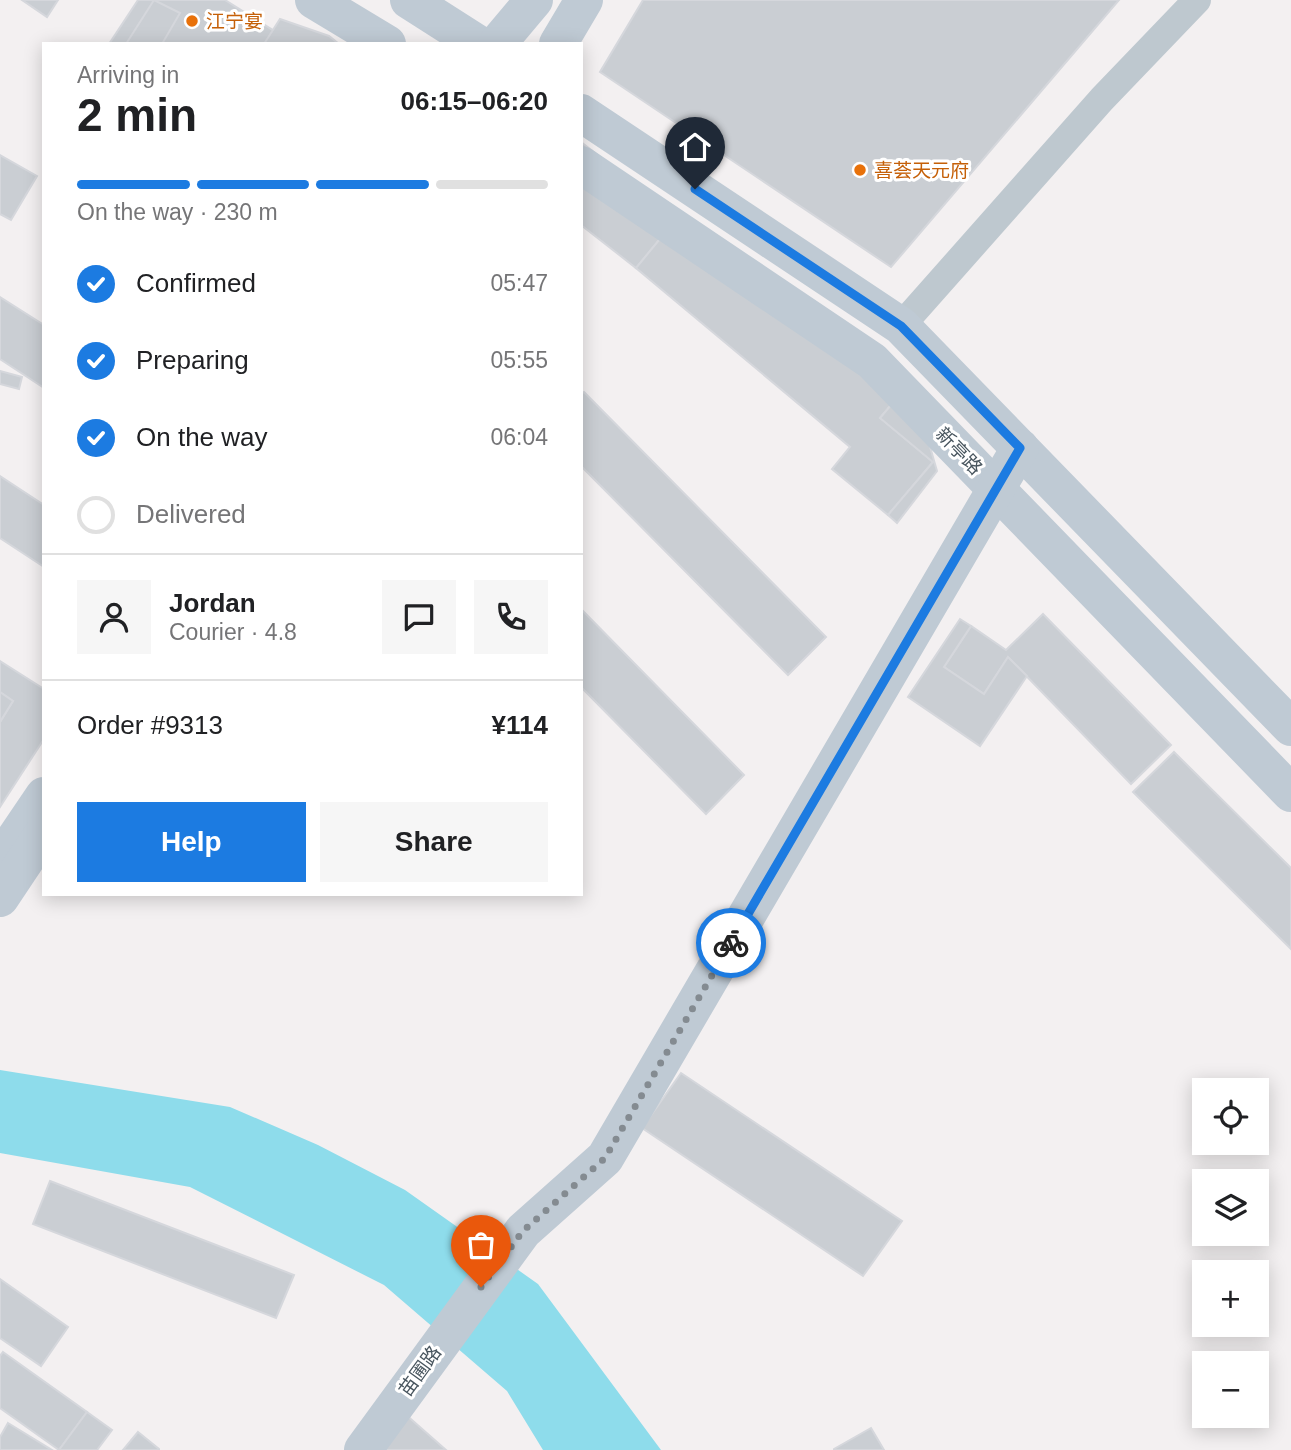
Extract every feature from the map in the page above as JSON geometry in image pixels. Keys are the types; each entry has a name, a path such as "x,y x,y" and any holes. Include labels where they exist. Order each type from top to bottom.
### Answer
{"main road":[{"path":"314,0 384,42"},
{"path":"409,0 475,42"},
{"path":"499,42 534,0"},
{"path":"559,42 584,0"},
{"path":"583,114 901,326 1291,727"},
{"name":"新亭路","path":"583,166 872,362 1291,793"},
{"name":"苗圃路","path":"363,1450 523,1231 605,1158 1020,448"},
{"path":"0,860 42,799"},
{"path":"0,898 42,835"}],"street":[{"path":"901,326 1102,99 1197,0"}],"water":[{"path":"0,1070 230,1107 318,1145 405,1190 538,1284 661,1450 543,1450 507,1391 384,1285 190,1187 0,1153"}],"building":[{"path":"22,0 58,0 47,17"},
{"name":"江宁宴","path":"138,0 225,0 292,42 110,42"},
{"path":"154,0 180,13 163,42 127,42"},
{"name":"喜荟天元府","path":"643,0 1119,0 891,267 600,72"},
{"path":"280,19 329,36 336,42 265,42"},
{"path":"583,144 678,217 636,268 583,227"},
{"path":"0,155 37,176 11,220 0,214"},
{"path":"678,217 897,398 880,418 933,462 888,515 832,469 850,447 636,268"},
{"path":"0,297 42,324 42,387 0,359"},
{"path":"0,371 22,377 19,389 0,384"},
{"path":"583,393 826,637 788,675 583,468"},
{"path":"897,398 922,419 937,471 897,523 888,515 933,462 880,418"},
{"path":"0,476 42,504 42,566 0,538"},
{"path":"583,611 744,775 706,814 583,689"},
{"path":"1043,614 1171,745 1131,784 1008,657 984,694 944,667 971,626 1006,650"},
{"path":"960,619 971,626 944,667 984,694 1008,657 1027,676 980,746 908,697"},
{"path":"0,661 42,688 42,742 0,807 0,722 13,701 0,692"},
{"path":"0,692 13,701 0,722"},
{"path":"1174,752 1291,868 1291,949 1133,792"},
{"path":"681,1073 902,1221 863,1276 642,1128"},
{"path":"50,1181 294,1275 276,1318 33,1224"},
{"path":"0,1279 68,1327 41,1366 0,1338"},
{"path":"3,1352 87,1412 59,1450 0,1408 0,1356"},
{"path":"396,1406 446,1450 380,1450"},
{"path":"87,1412 112,1430 97,1450 59,1450"},
{"path":"8,1423 52,1450 0,1450 0,1437"},
{"path":"871,1428 884,1450 834,1450 834,1449"},
{"path":"138,1432 159,1449 159,1450 123,1450"}],"way so far":[{"path":"481,1287 523,1231 605,1158 731,943"}],"place":[{"name":"江宁宴","path":"192,21"},
{"name":"喜荟天元府","path":"860,170"}],"route":[{"path":"695,189 901,326 1020,448 731,943"}]}
